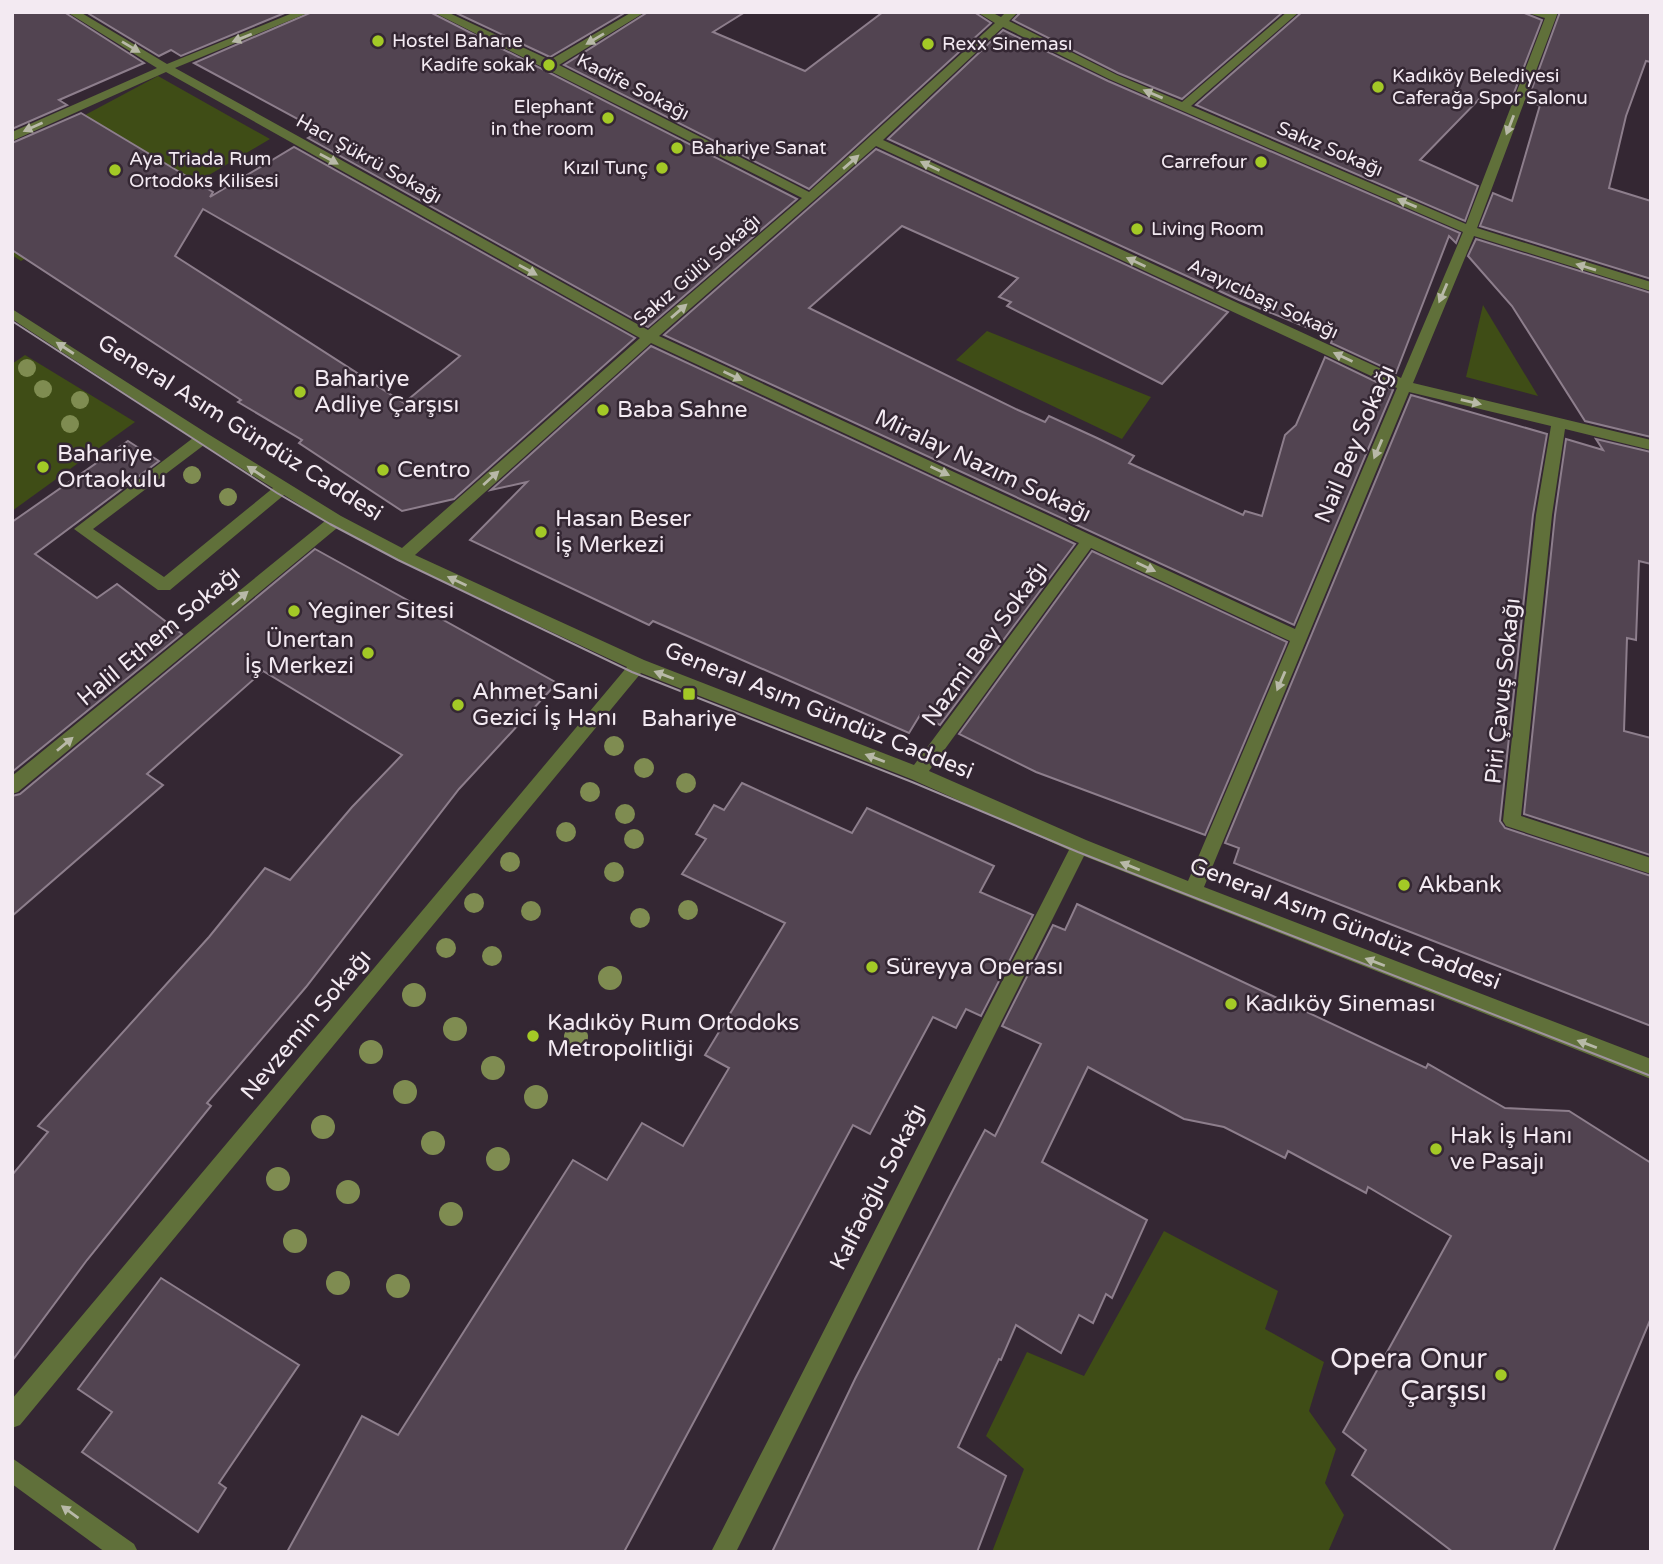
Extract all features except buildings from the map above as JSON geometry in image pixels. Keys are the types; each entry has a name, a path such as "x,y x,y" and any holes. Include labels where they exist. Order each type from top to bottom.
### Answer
{"street":[{"name":"Hacı Şükrü Sokağı","path":"72,12 166,68 649,337"},
{"path":"12,137 166,68 306,12"},
{"name":"Kadife Sokağı","path":"438,12 550,65 810,197"},
{"path":"550,65 640,12"},
{"name":"Sakız Sokağı","path":"982,12 1113,77 1470,230 1651,287"},
{"name":"Sakız Gülü Sokağı","path":"403,556 875,141 1013,12"},
{"path":"1183,107 1294,12"},
{"path":"1529,12 1552,14"},
{"name":"Nail Bey Sokağı","path":"1193,891 1470,230 1552,14"},
{"name":"Arayıcıbaşı Sokağı","path":"875,141 1405,386 1651,445"},
{"name":"General Asım Gündüz Caddesi","path":"12,313 282,489 335,520 403,556 638,665 917,774 1080,846 1651,1069"},
{"name":"Miralay Nazım Sokağı","path":"649,337 1299,638"},
{"name":"Piri Çavuş Sokağı","path":"1559,422 1544,515 1512,821 1651,866"},
{"path":"203,438 82,529 164,586 282,489"},
{"name":"Halil Ethem Sokağı","path":"12,787 335,520"},
{"name":"Nazmi Bey Sokağı","path":"917,774 1089,540"},
{"name":"Nevzemin Sokağı","path":"12,1416 638,665"},
{"name":"Kalfaoğlu Sokağı","path":"723,1552 1080,846"},
{"path":"12,1471 126,1552"}],"green space":[{"name":"Aya Triada Rum Ortodoks Kilisesi","path":"158,76 270,139 170,198 151,187 21,261 12,255 12,154"},
{"path":"1483,305 1538,396 1466,377"},
{"path":"987,331 1151,397 1122,439 956,360"},
{"name":"Bahariye Ortaokulu","path":"25,355 135,422 12,511 12,364"},
{"path":"1164,1231 1278,1291 1265,1329 1324,1362 1309,1411 1336,1449 1325,1483 1344,1515 1328,1552 992,1552 1024,1469 986,1436 1027,1352 1084,1376"}],"tram line":[{"path":"12,321 277,493 330,524 398,560 632,672 912,782 1078,852 1651,1076"}],"place":[{"name":"Hostel Bahane","path":"378,41"},
{"name":"Rexx Sineması","path":"928,44"},
{"name":"Kadife sokak","path":"549,65"},
{"name":"Kadıköy Belediyesi Caferağa Spor Salonu","path":"1378,87"},
{"name":"Elephant in the room","path":"608,118"},
{"name":"Bahariye Sanat","path":"677,148"},
{"name":"Carrefour","path":"1261,162"},
{"name":"Kızıl Tunç","path":"662,168"},
{"name":"Aya Triada Rum Ortodoks Kilisesi","path":"115,170"},
{"name":"Living Room","path":"1137,229"},
{"name":"Bahariye Adliye Çarşısı","path":"300,392"},
{"name":"Baba Sahne","path":"603,410"},
{"name":"Bahariye Ortaokulu","path":"43,467"},
{"name":"Centro","path":"383,470"},
{"name":"Hasan Beser İş Merkezi","path":"541,532"},
{"name":"Yeginer Sitesi","path":"294,611"},
{"name":"Ünertan İş Merkezi","path":"368,653"},
{"name":"Bahariye","path":"689,694"},
{"name":"Ahmet Sani Gezici İş Hanı","path":"458,705"},
{"name":"Akbank","path":"1404,885"},
{"name":"Süreyya Operası","path":"872,967"},
{"name":"Kadıköy Sineması","path":"1231,1004"},
{"name":"Kadıköy Rum Ortodoks Metropolitliği","path":"533,1036"},
{"name":"Hak İş Hanı ve Pasajı","path":"1436,1149"},
{"name":"Opera Onur Çarşısı","path":"1501,1375"}]}
